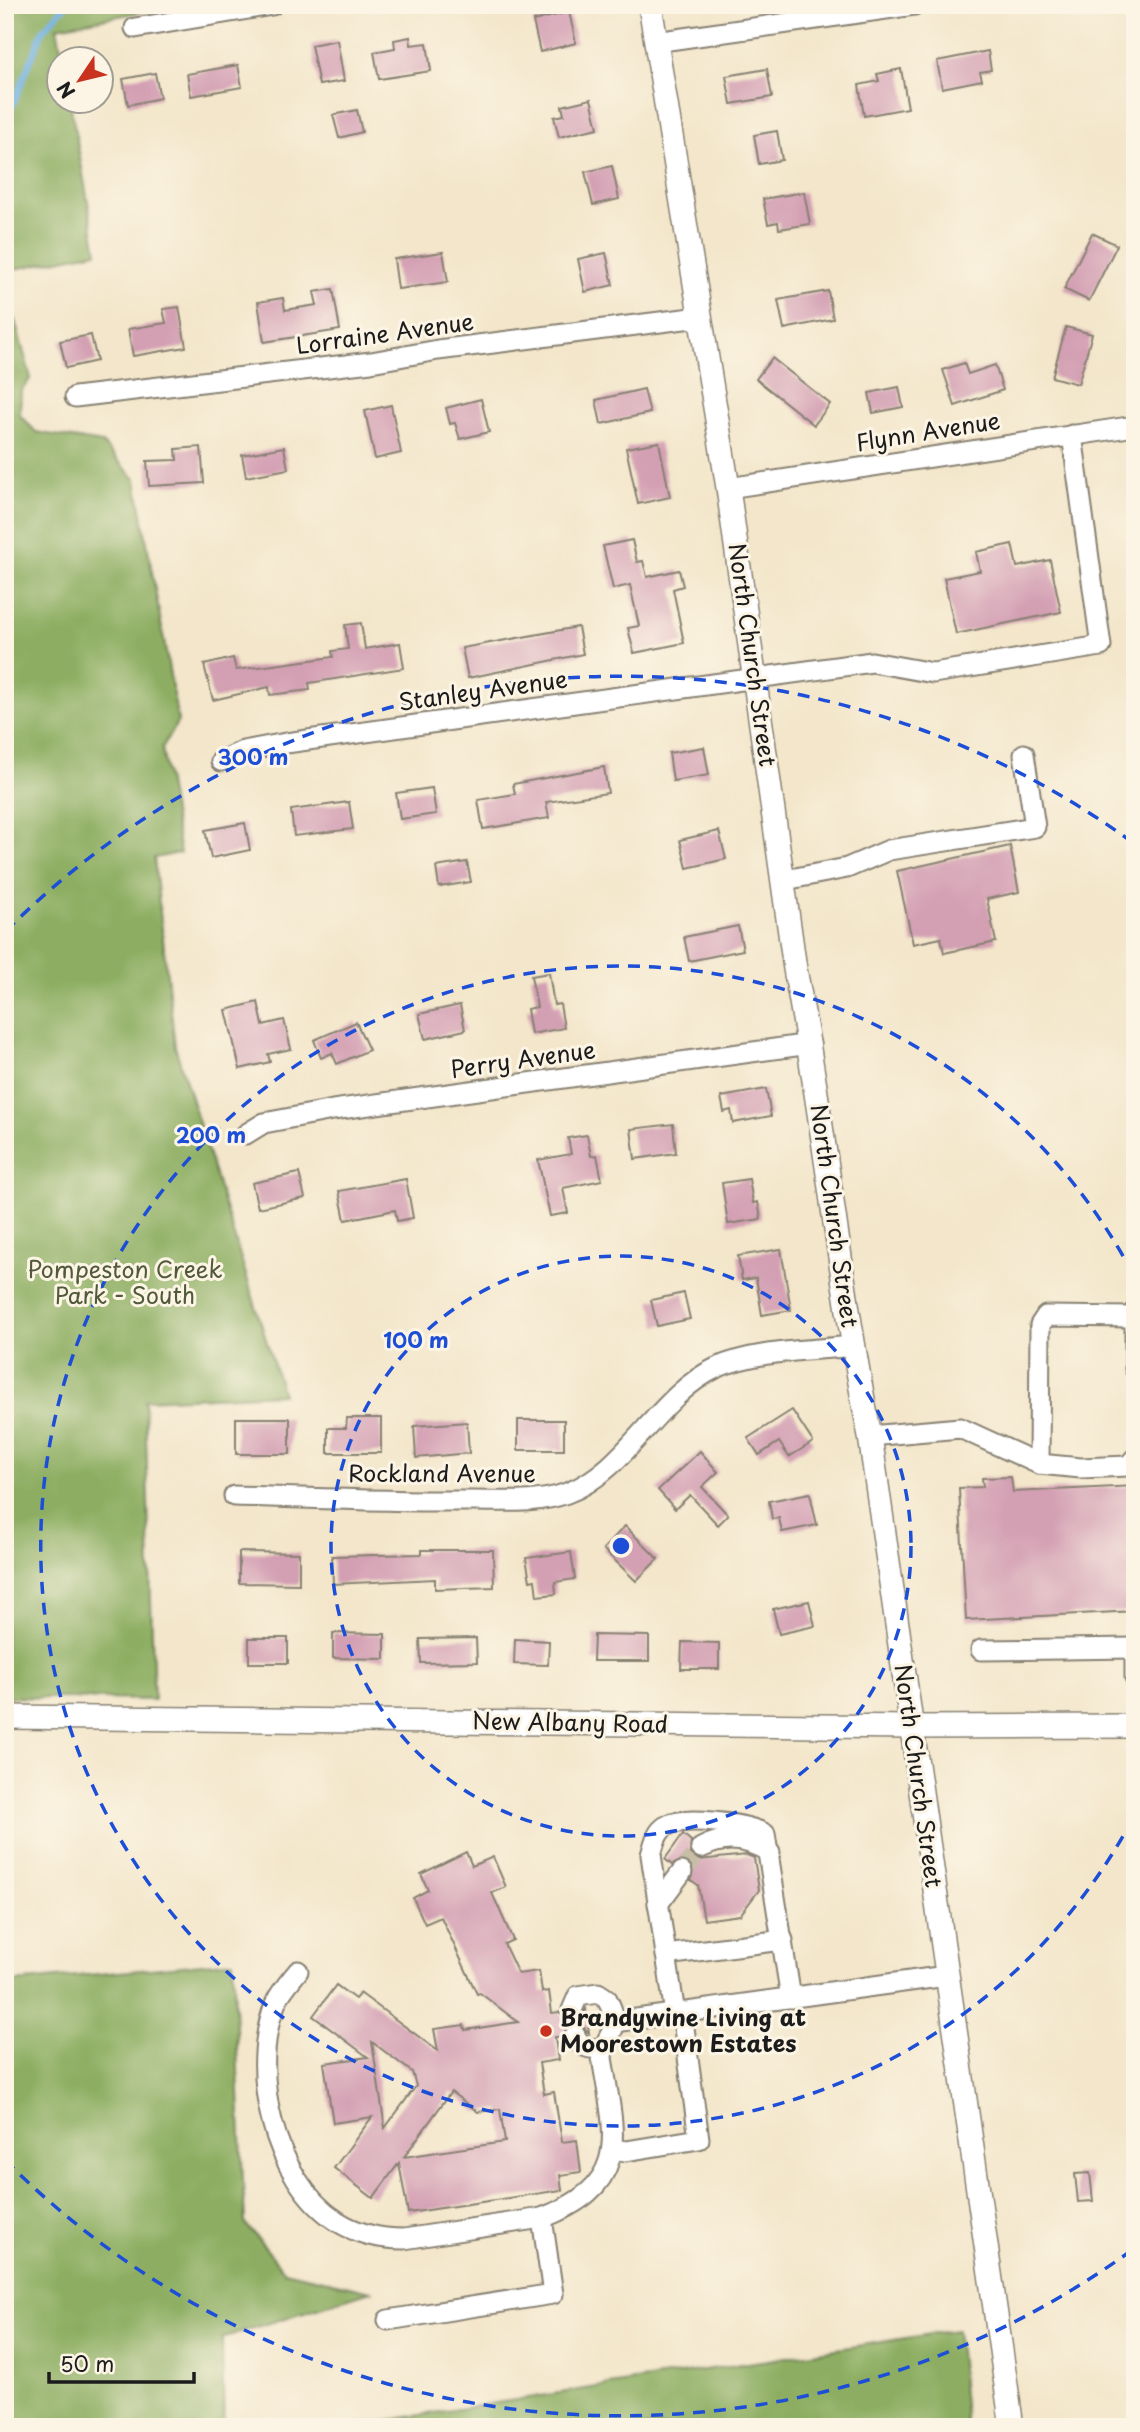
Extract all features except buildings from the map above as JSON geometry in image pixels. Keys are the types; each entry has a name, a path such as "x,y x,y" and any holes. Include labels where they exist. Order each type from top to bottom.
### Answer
{"main road":[{"name":"North Church Street","path":"650,5 728,488 785,880 795,969 810,1044 852,1346 870,1436 1012,2427"},
{"name":"New Albany Road","path":"5,1717 911,1727 1135,1726"}],"street":[{"path":"135,27 272,5"},
{"path":"655,42 914,5"},
{"name":"Lorraine Avenue","path":"75,397 371,362 438,350 701,317"},
{"name":"Flynn Avenue","path":"728,488 1135,426"},
{"name":"Stanley Avenue","path":"221,761 243,751 286,743 754,677 873,662 933,673 1101,646 1072,435"},
{"path":"785,880 847,868 889,850 1035,827 1024,754"},
{"name":"Perry Avenue","path":"246,1134 264,1123 333,1110 810,1044"},
{"path":"1135,1311 1135,1369"},
{"path":"1039,1464 1040,1325 1046,1316 1134,1317"},
{"name":"Rockland Avenue","path":"234,1496 518,1501 566,1494 599,1473 682,1391 716,1369 752,1358 852,1346"},
{"path":"870,1436 960,1428 1039,1464 1082,1468 1128,1466 1135,1458"},
{"path":"981,1650 1134,1648 1135,1677"},
{"path":"613,2148 626,2151 699,2139 651,1855 656,1837 665,1826 690,1823 752,1826 765,1834 791,1998"},
{"path":"701,1848 727,1839 754,1842 770,1853"},
{"path":"658,1904 682,1872"},
{"path":"666,1955 783,1940"},
{"path":"298,1971 277,1999 268,2026 265,2089 269,2111 285,2159 315,2201 336,2221 365,2234 386,2239 404,2239 542,2218 559,2212 592,2190 606,2169 615,2138 603,2049 615,2032 615,2022 607,1999 598,1993 578,1996 572,2010"},
{"path":"615,2022 946,1976"},
{"path":"575,2035 580,2044 587,2048 603,2049"},
{"path":"388,2320 553,2294 542,2218"}],"green space":[{"path":"5,5 181,5 57,27 61,46 46,46 46,116 73,116 97,252 5,271"},
{"name":"Pompeston Creek Park - South","path":"5,285 31,378 21,391 20,415 36,432 102,443 136,480 178,721 162,748 180,853 154,858 175,1046 283,1394 145,1400 154,1700 5,1697"},
{"path":"233,1961 245,2223 284,2271 371,2291 222,2338 224,2427 5,2427 5,1983"},
{"path":"957,2330 966,2427 345,2427"}],"waterway":[{"path":"5,125 43,30 66,5"}],"tunnel":[{"path":"682,1872 701,1848"}],"place":[{"name":"Brandywine Living at Moorestown Estates","path":"546,2031"}]}
